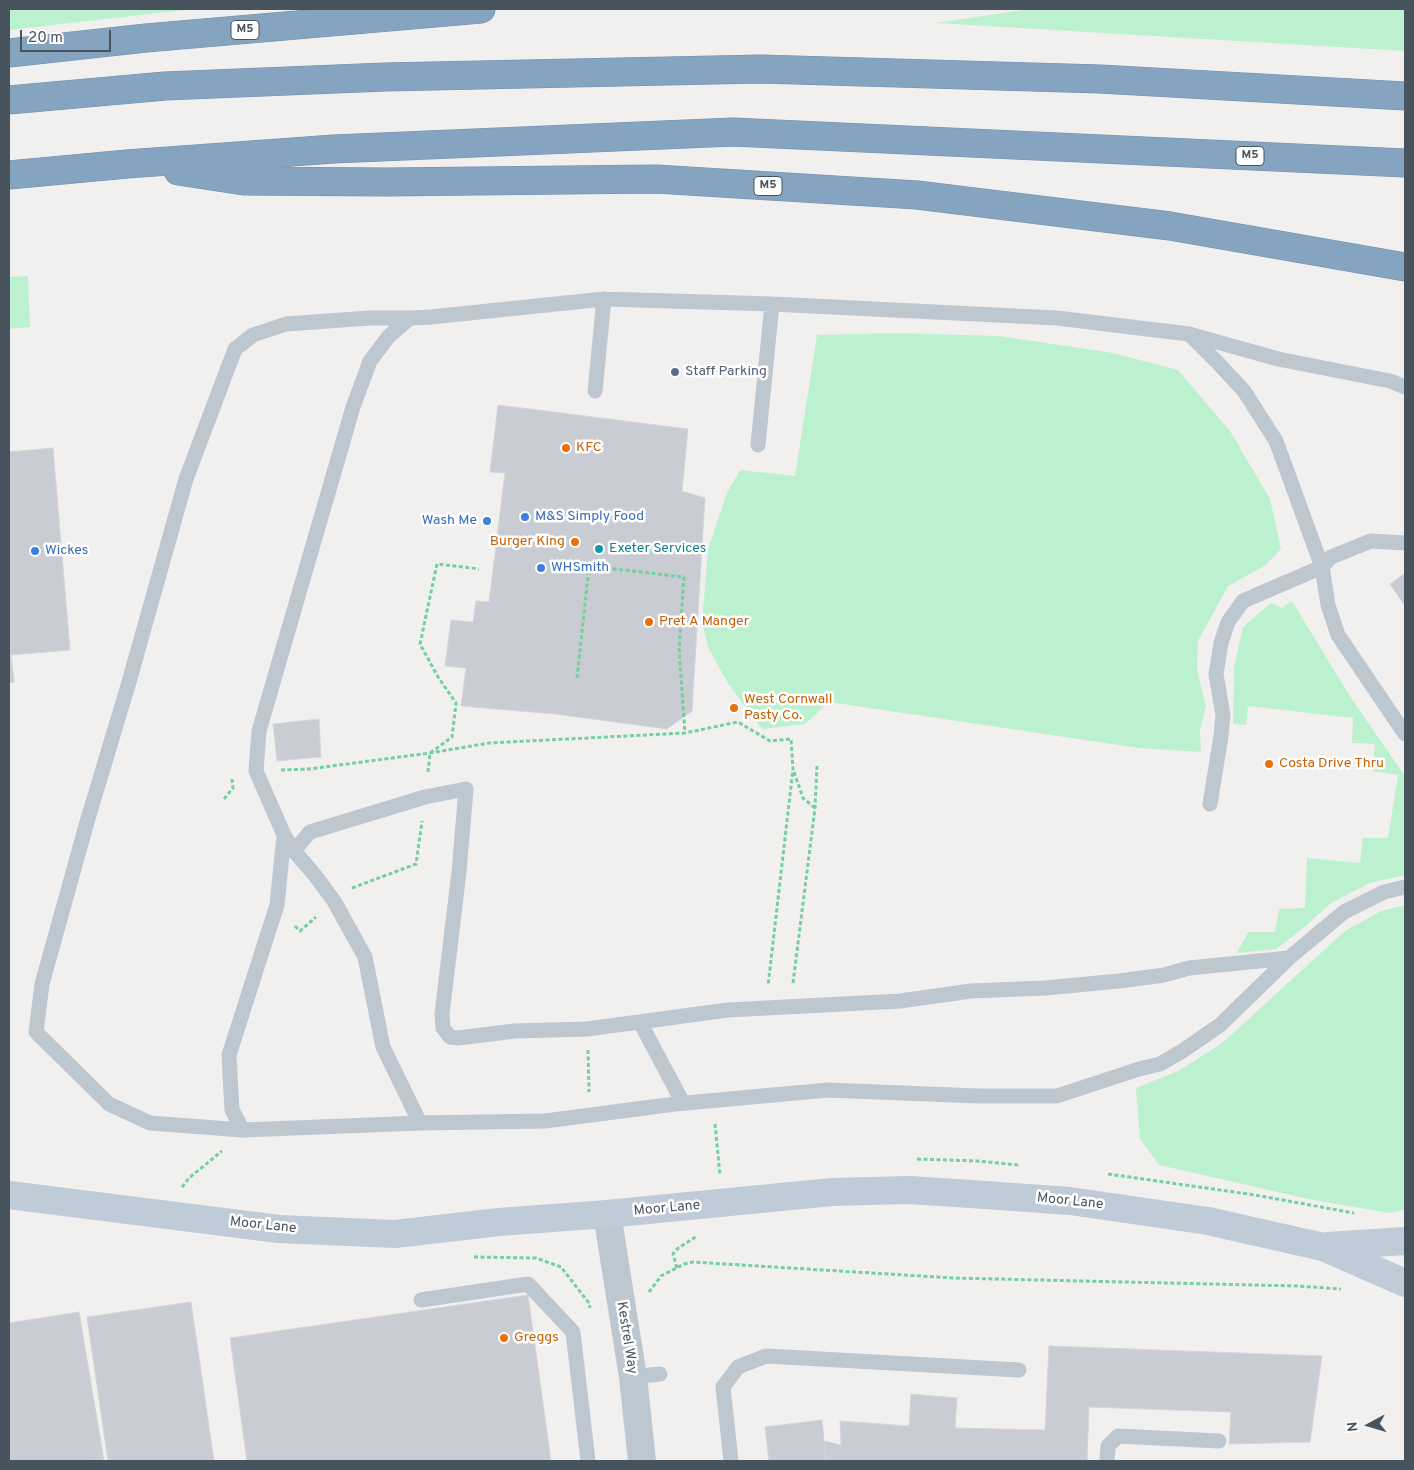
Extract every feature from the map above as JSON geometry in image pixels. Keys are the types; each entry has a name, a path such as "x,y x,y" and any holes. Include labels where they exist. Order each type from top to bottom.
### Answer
{"highway":[{"name":"M5","path":"9,53 146,38 481,9"},
{"path":"9,100 165,86 385,77 761,68 1100,79 1405,96"},
{"name":"M5","path":"9,175 334,148 733,132 1405,164"},
{"name":"M5","path":"128,164 244,181 397,182 656,179 917,195 1170,226 1405,267"}],"main road":[{"name":"Moor Lane","path":"9,1195 279,1230 395,1234 499,1222 607,1214 832,1192 909,1190 1070,1201 1208,1221 1323,1247 1405,1283"},
{"name":"Moor Lane","path":"1323,1247 1405,1241"}],"street":[{"name":"Kestrel Way","path":"607,1214 633,1377 642,1461"}],"lane":[{"path":"595,391 604,299"},
{"path":"1405,387 1390,381 1278,359 1189,334 1057,318 772,304 604,299 431,317 369,318 286,324 253,335 236,349 186,479 42,984 36,1032 109,1104 150,1123 243,1130 420,1123 545,1121 683,1103 828,1090 978,1096 1057,1096 1160,1064 1184,1050 1220,1025 1289,958 1344,912 1384,892 1405,887"},
{"path":"758,445 772,304"},
{"path":"410,318 389,336 370,361 353,408 259,731 256,771 284,835 294,851 314,874 334,902 365,957 383,1047 420,1123"},
{"path":"1189,334 1244,391 1276,441 1322,567 1328,605 1338,635 1405,734"},
{"path":"1210,804 1223,715 1216,674 1221,643 1228,622 1243,601 1322,567 1331,557 1371,541 1405,543"},
{"path":"294,851 310,832 425,797 466,789 459,872 442,1014 442,1028 450,1037 458,1038 515,1031 587,1028 728,1010 900,1001 971,992 1045,988 1118,981 1164,975 1189,968 1289,958"},
{"path":"243,1130 232,1110 229,1055 277,905 284,835"},
{"path":"640,1022 683,1103"},
{"path":"421,1300 528,1284 573,1332 588,1461"},
{"path":"731,1461 723,1387 738,1368 766,1356 1019,1370"},
{"path":"633,1377 660,1374"},
{"path":"1107,1461 1108,1446 1118,1436 1219,1441"}],"path":[{"path":"277,905 300,931 350,889 416,864 430,753 452,737 456,703 438,677 420,644 437,564 479,569"},
{"path":"577,678 589,566 684,577 679,649 685,733"},
{"path":"224,799 233,788 232,772 308,769 430,753 489,743 685,733 738,722 770,741 791,739 793,769 765,1008"},
{"path":"790,1006 815,808 817,766"},
{"path":"793,769 803,798 815,808"},
{"path":"587,1028 590,1115"},
{"path":"713,1100 720,1178"},
{"path":"180,1189 189,1178 224,1149 243,1130"},
{"path":"645,1296 661,1276 684,1264 693,1262 954,1278 1296,1286 1342,1289"}],"green space":[{"path":"9,9 194,9 9,30"},
{"path":"1030,9 1405,9 1405,51 936,23"},
{"path":"28,276 30,327 9,329 9,277"},
{"path":"895,333 999,336 1113,353 1178,370 1230,431 1270,499 1281,549 1266,565 1228,586 1198,641 1197,670 1206,706 1200,730 1201,752 1139,748 829,702 805,724 762,729 729,685 708,647 702,623 708,549 727,493 740,470 795,476 817,335"},
{"path":"1292,601 1351,698 1405,776 1405,875 1370,883 1331,903 1276,949 1237,953 1248,932 1275,932 1279,909 1305,908 1307,858 1360,863 1363,838 1388,838 1398,775 1372,771 1375,744 1352,743 1353,718 1248,706 1246,725 1233,724 1234,666 1243,627 1271,603 1282,608"},
{"path":"1405,905 1405,1209 1390,1213 1313,1200 1159,1165 1140,1139 1136,1088 1178,1071 1221,1044 1345,931 1381,911"}],"building":[{"name":"Exeter Services","path":"498,405 688,429 682,491 705,498 692,711 667,729 555,714 461,706 466,668 445,666 451,620 473,622 476,601 489,602 505,473 490,472"},
{"name":"Wickes","path":"53,448 70,650 11,655 14,682 9,683 9,452"},
{"path":"1405,573 1405,606 1390,584"},
{"path":"319,719 321,757 277,761 273,724"},
{"path":"528,1295 551,1461 247,1461 230,1338"},
{"path":"191,1302 214,1461 108,1461 87,1317"},
{"path":"79,1312 104,1460 9,1461 9,1323"},
{"path":"1049,1346 1322,1356 1310,1442 1229,1444 1231,1412 1089,1407 1087,1461 826,1461 824,1441 841,1445 840,1421 909,1426 911,1394 957,1398 955,1428 1045,1430"},
{"path":"822,1420 826,1461 769,1461 765,1427"}],"place":[{"name":"Staff Parking","path":"675,372"},
{"name":"KFC","path":"566,448"},
{"name":"M&S Simply Food","path":"525,517"},
{"name":"Wash Me","path":"487,521"},
{"name":"Burger King","path":"575,542"},
{"name":"Exeter Services","path":"599,549"},
{"name":"Wickes","path":"35,551"},
{"name":"WHSmith","path":"541,568"},
{"name":"Pret A Manger","path":"649,622"},
{"name":"West Cornwall Pasty Co.","path":"734,708"},
{"name":"Costa Drive Thru","path":"1269,764"},
{"name":"Greggs","path":"504,1338"}]}
